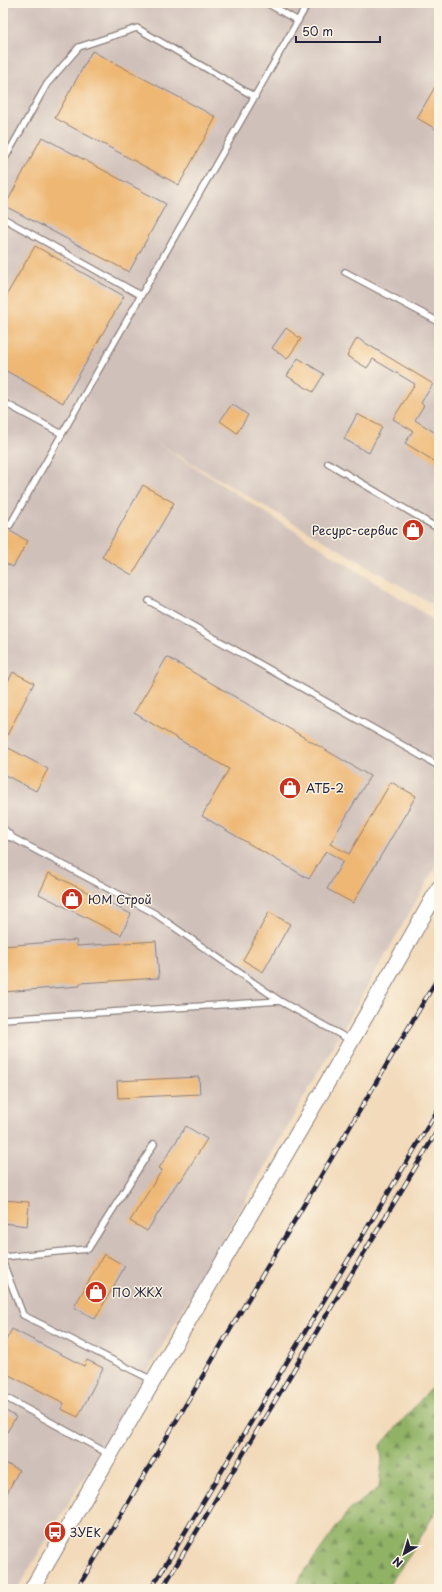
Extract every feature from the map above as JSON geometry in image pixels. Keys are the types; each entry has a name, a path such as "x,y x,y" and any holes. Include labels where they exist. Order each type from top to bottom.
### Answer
{"street":[{"path":"32,1589 152,1380 352,1041 439,888"}],"lane":[{"path":"267,3 298,21"},
{"path":"10,525 308,3"},
{"path":"3,162 47,84 79,47 137,28 255,97"},
{"path":"3,218 140,295"},
{"path":"345,272 439,322"},
{"path":"3,402 62,434"},
{"path":"328,463 439,529"},
{"path":"149,601 439,766"},
{"path":"3,828 13,838"},
{"path":"3,836 13,838 154,912 280,1001 352,1041"},
{"path":"3,1019 280,1001"},
{"path":"3,1257 88,1249 154,1144"},
{"path":"3,1264 23,1315 152,1380"},
{"path":"3,1396 110,1454"}],"shaded area":[{"path":"3,3 439,3 439,608 150,439 439,623 439,861 148,1371 17,1589 3,1589"}],"green space":[{"path":"439,1379 439,1506 410,1555 386,1589 292,1589 349,1510 379,1488 382,1459 380,1446"}],"building":[{"path":"92,51 216,117 179,185 55,118"},
{"path":"439,80 439,131 417,118"},
{"path":"42,137 166,204 129,272 5,206"},
{"path":"35,246 124,296 63,403 3,369 3,301"},
{"path":"286,328 301,339 287,359 272,348"},
{"path":"357,338 433,384 421,403 424,405 415,420 439,435 439,464 405,443 413,431 393,419 415,384 373,359 367,368 347,356"},
{"path":"298,358 324,374 313,392 287,376"},
{"path":"232,404 248,415 237,433 220,421"},
{"path":"357,414 382,427 369,453 344,439"},
{"path":"143,485 174,503 132,575 102,557"},
{"path":"3,527 28,541 13,567 3,562"},
{"path":"167,657 370,776 330,844 349,854 391,782 416,796 353,903 327,889 343,861 326,851 309,879 202,816 229,769 134,713"},
{"path":"13,672 34,683 3,743 3,691"},
{"path":"3,745 48,769 36,791 3,774"},
{"path":"49,873 131,914 121,935 39,894"},
{"path":"269,912 290,924 263,972 243,960"},
{"path":"76,940 77,946 156,941 159,978 80,983 80,986 3,992 3,946"},
{"path":"199,1077 200,1094 118,1098 117,1081"},
{"path":"186,1126 207,1139 147,1231 130,1221 162,1170 159,1168"},
{"path":"3,1200 29,1202 27,1226 3,1223"},
{"path":"104,1254 125,1266 95,1319 74,1307"},
{"path":"12,1329 84,1366 87,1360 103,1368 78,1417 61,1409 64,1403 3,1372 3,1346"},
{"path":"3,1409 16,1417 3,1439"},
{"path":"3,1462 19,1470 3,1501"}],"railway":[{"path":"77,1589 439,976"},
{"path":"151,1589 439,1108"},
{"path":"162,1589 439,1128"}],"place":[{"name":"Ресурс-сервис","path":"413,530"},
{"name":"АТБ-2","path":"290,788"},
{"name":"ЮМ Строй","path":"72,899"},
{"name":"ПО ЖКХ","path":"96,1292"},
{"name":"ЗУЕК","path":"55,1532"}]}
